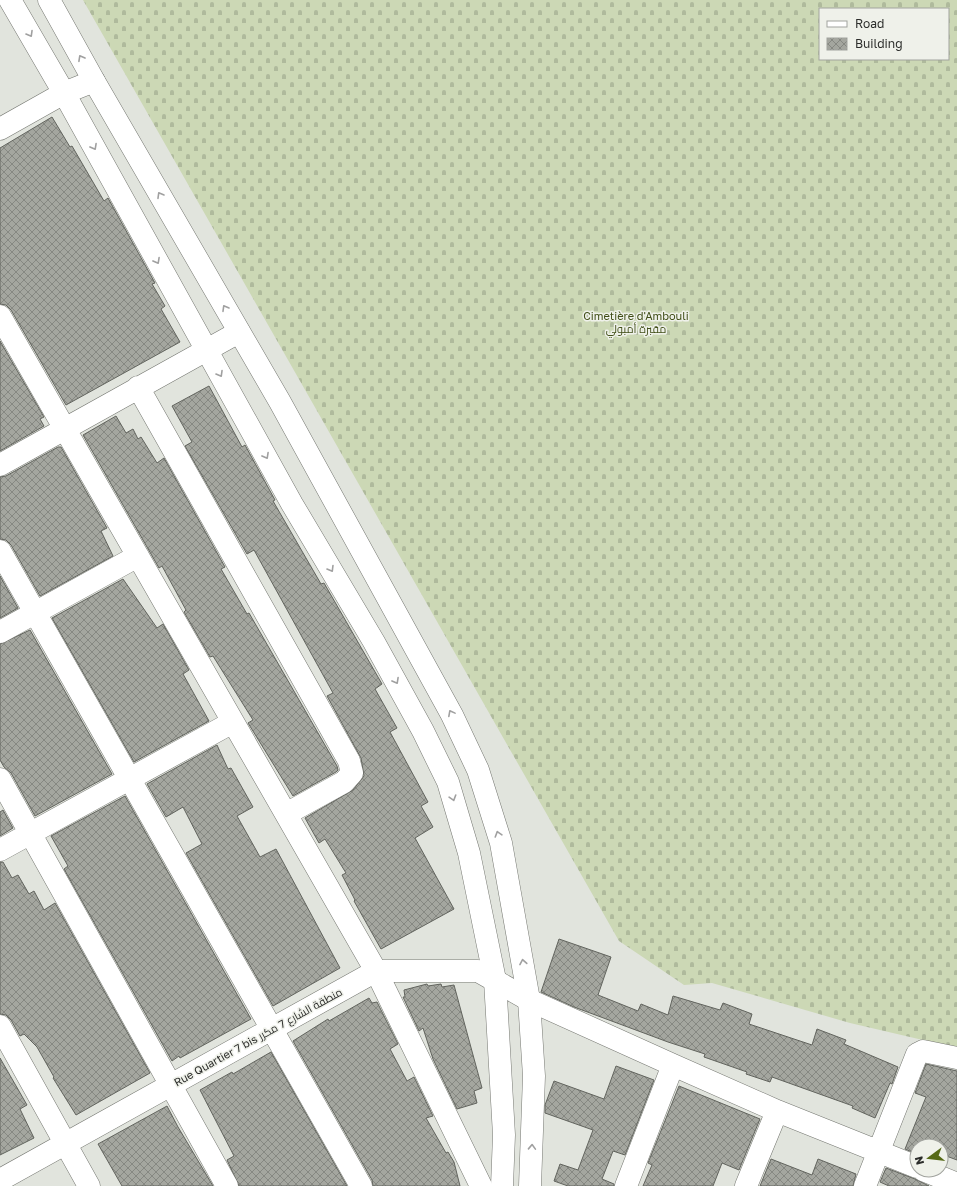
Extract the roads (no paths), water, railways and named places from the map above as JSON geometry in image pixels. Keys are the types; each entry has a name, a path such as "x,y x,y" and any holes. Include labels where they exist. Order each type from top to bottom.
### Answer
{"street":[{"path":"10,0 64,93 292,504 374,642 423,731 448,782 469,853 495,980 504,1135 502,1186"},
{"path":"49,0 94,81 280,402 445,702 478,770 501,843 529,1000 534,1076 530,1186"},
{"path":"0,129 64,93 94,81"},
{"path":"0,316 376,971 481,1186"},
{"path":"0,465 64,428 239,332"},
{"path":"138,387 349,761 352,773 344,782 286,814"},
{"path":"0,551 361,1186"},
{"path":"0,632 138,556"},
{"path":"0,850 233,722"},
{"path":"0,778 227,1186"},
{"name":"Rue Quartier 7 bis منطقة الشارع 7 مكرر","path":"0,1180 376,971 478,971 529,1000 673,1065 778,1111 909,1164"},
{"path":"0,1026 89,1186"},
{"path":"865,1186 880,1152 917,1054 923,1051 957,1058"},
{"path":"626,1186 673,1065"},
{"path":"746,1186 778,1111"},
{"path":"943,1178 957,1184"}],"park label":[{"name":"Cimetière d'Ambouli مقبرة أمبولي","path":"636,322"}]}
